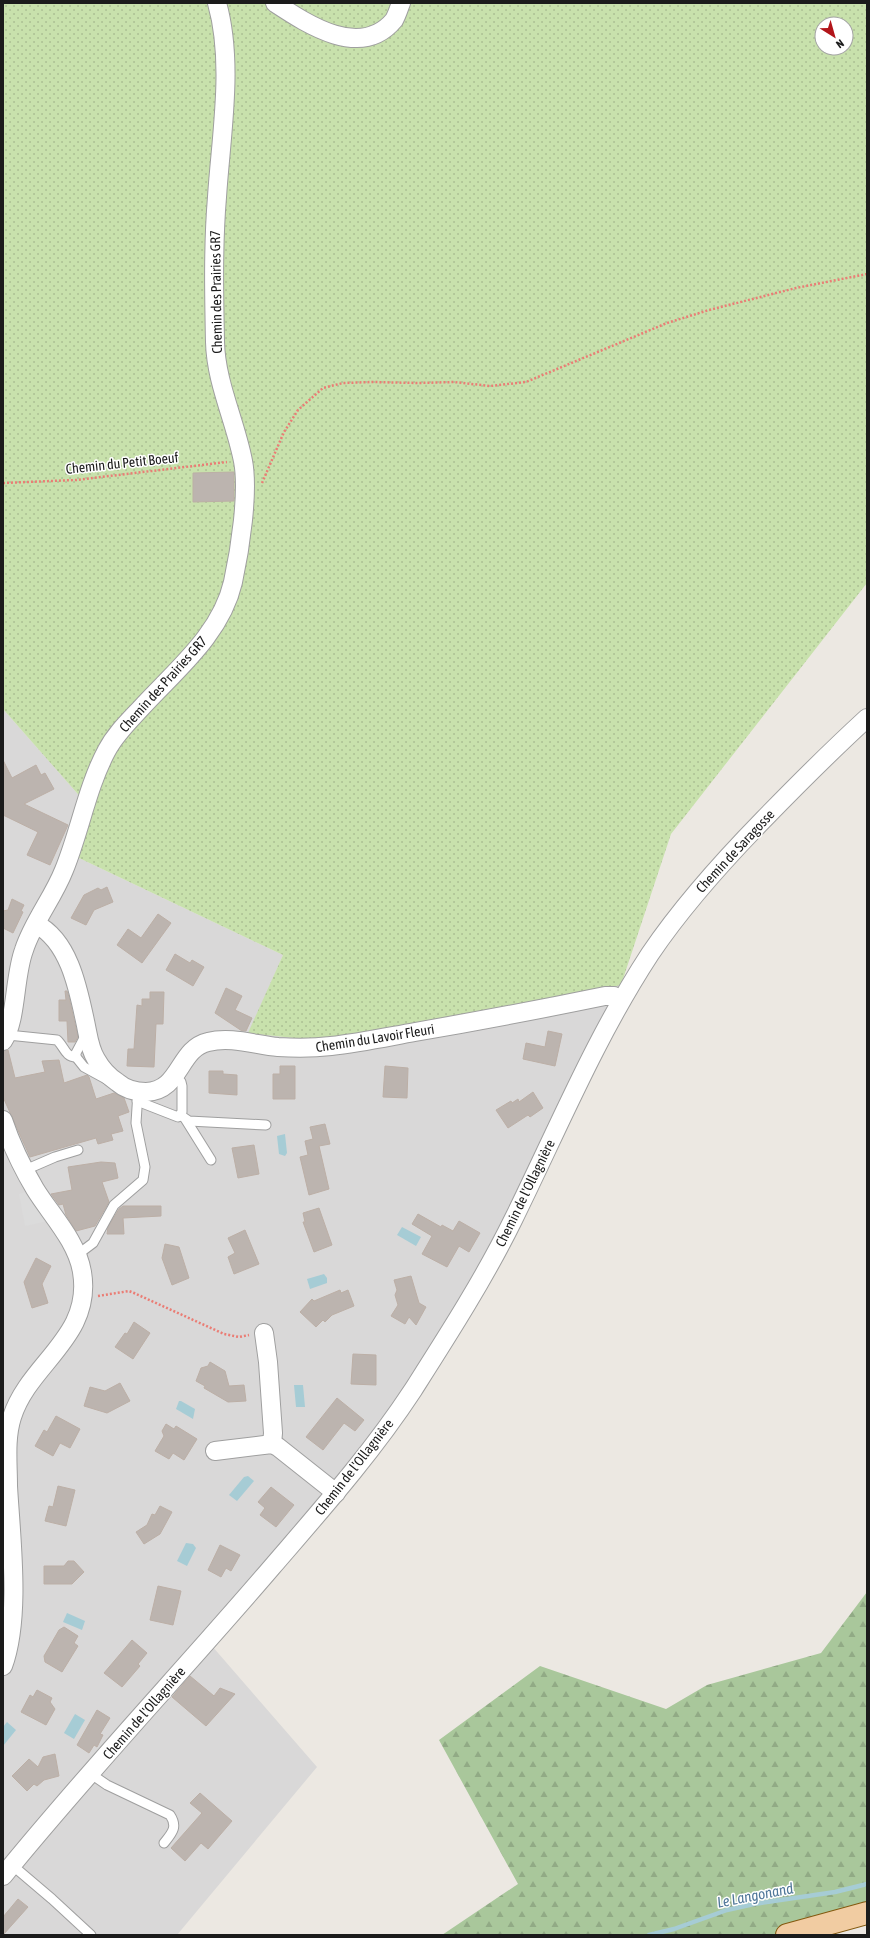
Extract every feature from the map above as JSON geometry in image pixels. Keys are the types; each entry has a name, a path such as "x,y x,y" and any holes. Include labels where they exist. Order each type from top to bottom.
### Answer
{"main road":[{"path":"793,1934 867,1913"}],"street":[{"name":"Chemin des Prairies GR7","path":"5,1038 17,974 24,948 63,871 99,766 121,729 207,638 222,613 232,584 245,496 243,460 223,393 215,345 215,218 226,56 222,22 217,3"},
{"path":"279,4 315,28 337,35 355,38 370,36 384,29 394,19 402,3"},
{"name":"Chemin de Saragosse","path":"621,1000 652,952 688,903 720,864 784,798 867,718"},
{"path":"36,924 51,935 67,960 82,1005 88,1036 95,1058 110,1076 137,1097"},
{"name":"Chemin du Lavoir Fleuri","path":"137,1097 153,1092 166,1085 175,1076 194,1048 209,1042 226,1040 278,1047 333,1046 510,1016 605,996 614,996 621,1000"},
{"name":"Chemin de l'Ollagnière","path":"7,1871 336,1493 363,1460 411,1393 470,1298 512,1224 593,1054 621,1000"},
{"path":"3,1120 9,1137 25,1170 77,1255 82,1271 84,1295 76,1321 68,1337 28,1387 19,1402 11,1425 7,1456 13,1606 11,1633 3,1666"},
{"path":"264,1333 268,1362 273,1433 272,1444"},
{"path":"215,1451 272,1444 278,1447 336,1493"}],"lane":[{"path":"76,1058 76,1053 84,1038 88,1036"},
{"path":"5,1038 57,1040 70,1057 76,1058 84,1067 104,1079 110,1076"},
{"path":"175,1076 181,1082 182,1086 183,1117 211,1160"},
{"path":"77,1255 93,1244 114,1205 143,1180 145,1168 137,1132 137,1097 174,1117 266,1124"},
{"path":"25,1170 55,1157 78,1150"},
{"path":"91,1774 107,1784 170,1815 175,1826 173,1833 164,1843"},
{"path":"7,1871 52,1899 91,1935"}],"path":[{"path":"245,496 254,493 259,488 284,432 298,410 323,388 343,383 358,382 454,382 490,386 526,382 667,323 702,312 796,288 867,274"},
{"name":"Chemin du Petit Boeuf","path":"3,483 76,480 243,460"},
{"path":"84,1295 96,1296 129,1291 224,1334 239,1337 264,1333"}],"shaded area":[{"path":"3,709 91,809 79,858 283,955 249,1033 332,1042 621,985 502,1231 403,1400 212,1646 317,1767 177,1935 3,1935"},
{"path":"29,1191 48,1221 25,1226 19,1194"}],"green space":[{"path":"3,3 867,3 867,583 671,834 621,985 332,1042 248,1033 283,955 79,858 91,809 3,709"},
{"path":"867,1592 867,1916 807,1935 442,1935 518,1884 439,1740 540,1666 666,1709 707,1685 821,1653"}],"water":[{"path":"285,1134 287,1153 285,1156 279,1154 277,1136"},
{"path":"402,1227 421,1237 416,1246 397,1235"},
{"path":"324,1274 327,1278 327,1283 310,1289 307,1279"},
{"path":"294,1385 303,1385 305,1407 296,1407"},
{"path":"179,1401 195,1409 193,1419 176,1409"},
{"path":"248,1476 254,1481 237,1501 229,1495 244,1477"},
{"path":"186,1543 193,1544 196,1548 187,1566 177,1561"},
{"path":"67,1613 85,1621 82,1630 63,1622"},
{"path":"75,1714 85,1720 74,1739 64,1733"},
{"path":"7,1722 16,1730 3,1746 3,1727"}],"building":[{"path":"234,472 234,501 193,502 193,473"},
{"path":"3,760 12,778 36,765 41,775 45,773 54,789 24,804 68,825 50,865 27,855 38,832 3,815"},
{"path":"107,887 113,902 94,910 86,925 71,918 84,895 98,888 101,890"},
{"path":"12,899 24,905 21,911 23,912 13,933 3,928 3,911 8,910"},
{"path":"158,914 171,923 142,963 117,945 128,929 141,938"},
{"path":"175,954 190,963 192,960 204,967 193,986 166,970"},
{"path":"226,988 242,996 235,1010 252,1018 246,1031 242,1031 215,1013"},
{"path":"65,991 67,991 69,997 78,1037 75,1042 68,1042 67,1021 59,1021 59,1000 66,1000"},
{"path":"150,992 164,992 163,1024 156,1024 154,1067 127,1066 128,1049 134,1049 137,1005 142,1006 142,999 150,999"},
{"path":"548,1031 562,1034 555,1066 523,1059 526,1043 545,1047"},
{"path":"8,1050 15,1078 45,1072 42,1061 59,1060 64,1083 87,1075 96,1099 114,1093 124,1098 129,1112 118,1116 123,1131 111,1134 113,1140 98,1144 96,1138 30,1157 3,1097 3,1051"},
{"path":"280,1066 295,1066 295,1099 273,1099 273,1074 280,1074"},
{"path":"385,1066 408,1068 407,1098 383,1097"},
{"path":"209,1071 223,1071 223,1074 237,1075 237,1095 209,1093"},
{"path":"533,1092 543,1108 530,1117 528,1115 508,1128 496,1110 511,1101 512,1103 518,1099 519,1102"},
{"path":"325,1124 330,1144 319,1146 329,1189 309,1195 300,1157 308,1155 305,1141 313,1139 310,1127"},
{"path":"254,1145 259,1174 238,1178 232,1148"},
{"path":"101,1162 115,1163 118,1178 102,1182 109,1202 95,1226 76,1231 66,1215 63,1204 59,1205 51,1194 72,1190 68,1167"},
{"path":"123,1206 161,1206 161,1216 123,1218 124,1234 107,1234 108,1227 119,1209"},
{"path":"319,1208 332,1245 314,1252 303,1222 305,1222 303,1213"},
{"path":"418,1214 441,1227 442,1225 453,1231 459,1221 480,1233 469,1252 459,1246 447,1267 422,1254 432,1236 412,1224"},
{"path":"245,1230 259,1264 234,1274 228,1257 235,1253 228,1238"},
{"path":"165,1244 179,1247 189,1278 172,1285 162,1258"},
{"path":"36,1258 51,1266 42,1284 48,1303 32,1308 24,1282"},
{"path":"411,1276 419,1303 426,1307 416,1325 409,1317 405,1324 391,1316 398,1305 395,1295 397,1290 394,1280"},
{"path":"340,1290 341,1293 348,1290 354,1306 332,1315 325,1322 323,1320 316,1327 300,1312 312,1299 314,1301"},
{"path":"134,1322 150,1333 133,1359 115,1347 125,1333 127,1334"},
{"path":"353,1354 376,1355 376,1385 351,1384"},
{"path":"210,1362 225,1371 229,1386 244,1385 246,1401 228,1402 204,1388 205,1386 196,1381 201,1368 208,1366"},
{"path":"120,1383 130,1401 107,1413 84,1406 90,1387 105,1391"},
{"path":"337,1398 364,1420 355,1431 344,1423 323,1450 306,1437"},
{"path":"56,1416 80,1429 70,1448 60,1443 53,1456 35,1446 44,1430 47,1432"},
{"path":"166,1424 174,1429 176,1426 197,1439 184,1460 173,1453 169,1459 155,1451 164,1436 162,1431"},
{"path":"58,1486 75,1490 66,1526 45,1521 49,1506 53,1507"},
{"path":"271,1487 294,1505 276,1527 260,1515 265,1508 258,1502"},
{"path":"160,1506 172,1512 160,1534 144,1544 136,1532 147,1525 152,1514 155,1515"},
{"path":"220,1545 240,1555 231,1571 226,1568 221,1577 208,1570"},
{"path":"68,1561 74,1561 84,1572 72,1584 44,1584 44,1566 64,1566"},
{"path":"158,1586 181,1591 173,1625 150,1620"},
{"path":"64,1627 78,1636 74,1643 78,1646 62,1672 45,1662 44,1656 59,1630"},
{"path":"132,1640 147,1653 138,1664 140,1666 122,1687 104,1673"},
{"path":"190,1676 214,1696 220,1688 235,1694 206,1726 172,1697"},
{"path":"37,1690 52,1698 50,1702 55,1709 46,1725 21,1712 30,1695 33,1697"},
{"path":"97,1710 110,1718 100,1734 103,1735 97,1747 94,1745 89,1753 77,1745"},
{"path":"55,1754 59,1776 44,1780 37,1786 34,1784 27,1791 12,1776 29,1759 38,1767 43,1757"},
{"path":"200,1793 232,1821 208,1849 201,1843 185,1861 171,1848 202,1813 190,1803"},
{"path":"18,1899 28,1907 3,1935 3,1917"}],"waterway":[{"name":"Le Langonand","path":"649,1935 674,1929 727,1910 754,1904 835,1892 867,1884"}]}
